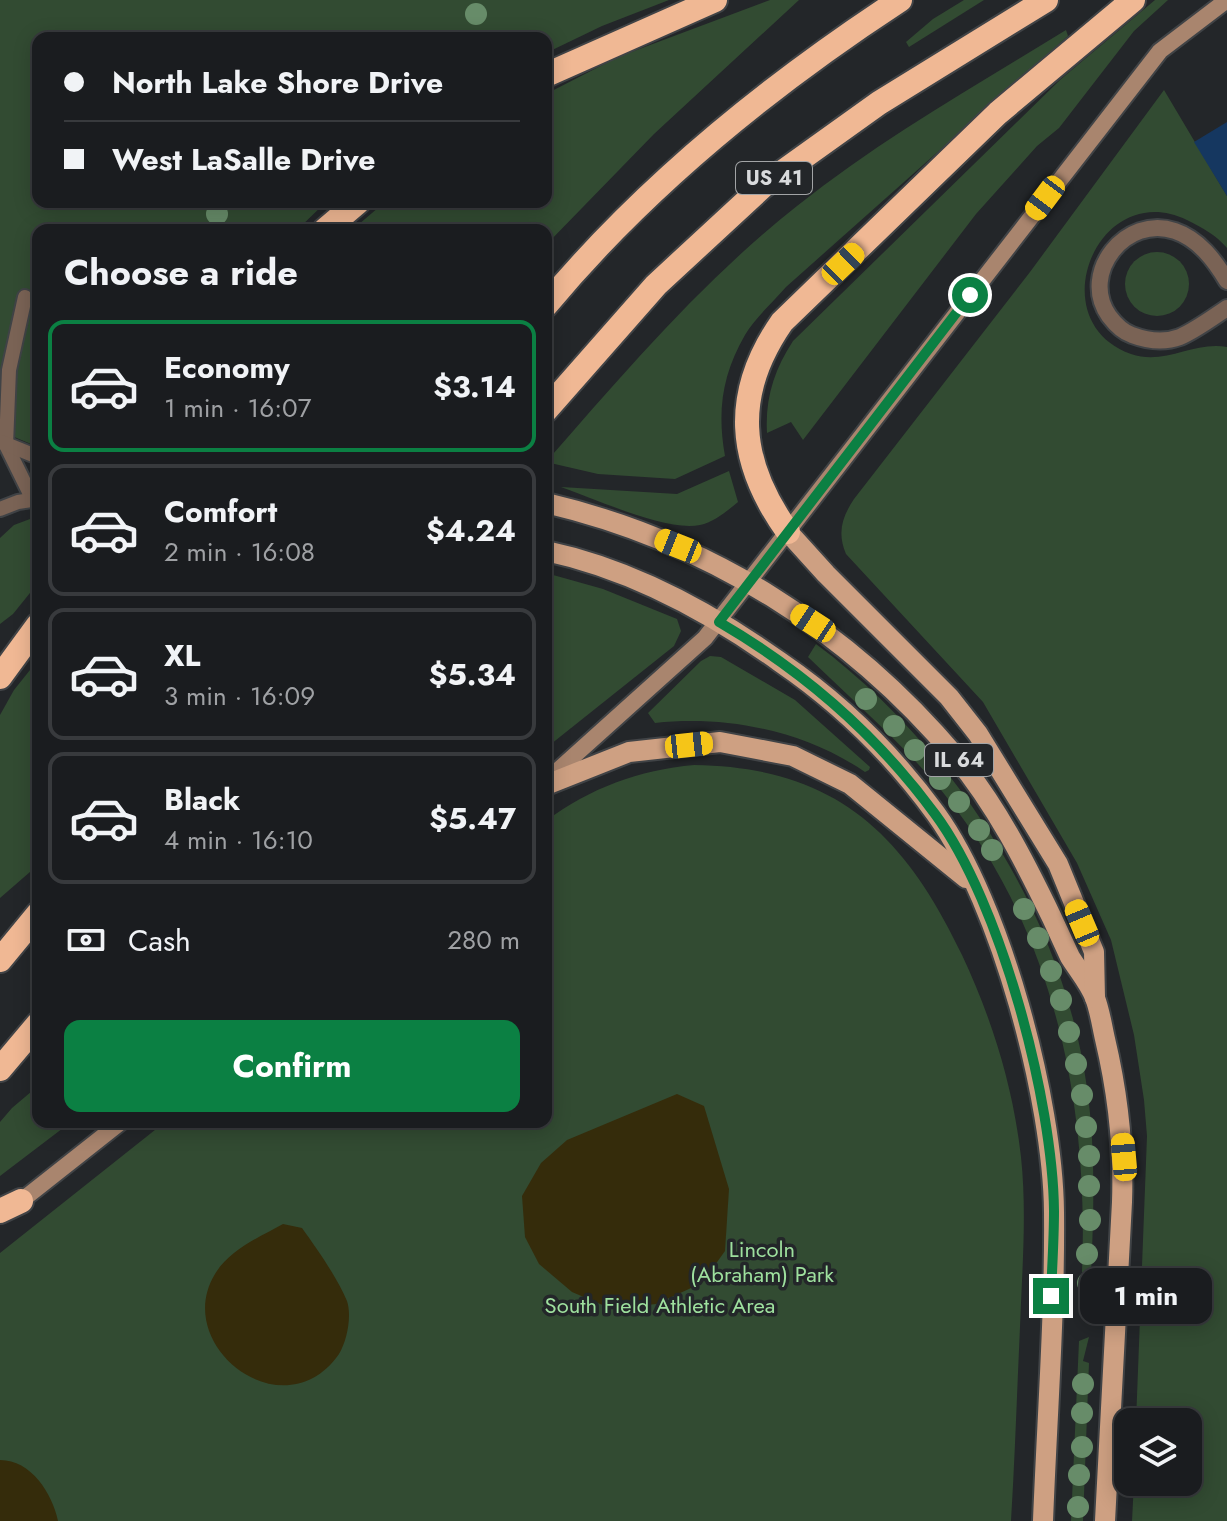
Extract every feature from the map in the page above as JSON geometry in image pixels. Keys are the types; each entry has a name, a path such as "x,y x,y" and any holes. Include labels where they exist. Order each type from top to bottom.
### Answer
{"highway":[{"path":"552,72 715,0"},
{"name":"US 41","path":"552,298 676,170 754,104 838,41 900,0"},
{"name":"US 41","path":"552,403 656,285 763,186 879,103 1046,0"},
{"path":"788,532 765,495 749,451 748,392 765,348 782,322 998,113 1133,0"},
{"path":"332,224 351,208"},
{"path":"0,677 32,633"},
{"path":"0,960 32,921"},
{"path":"0,1069 32,1031"}],"main road":[{"path":"552,778 694,650 719,622 1160,51 1227,0"},
{"name":"IL 64","path":"552,505 635,528 696,553 813,623 867,664 958,758 995,811 1025,864 1070,956 1095,998 1116,1086 1124,1157 1105,1521"},
{"path":"788,532 949,697 978,734 1058,864 1094,952 1095,998"},
{"name":"IL 64","path":"552,553 652,587 763,649 817,689 864,731 937,815 977,887 1028,1039 1048,1148 1054,1209 1043,1521"},
{"path":"552,781 629,752 720,742 793,756 850,784 977,887"},
{"path":"10,1206 113,1128"}],"street":[{"path":"1227,281 1203,248 1175,231 1160,228 1136,232 1115,247 1105,260 1099,283 1104,308 1112,320 1126,333 1147,340 1169,340 1182,336 1227,308"}],"lane":[{"path":"25,297 9,370 3,443 32,493"},
{"path":"3,443 32,455"},
{"path":"0,509 32,499"},
{"path":"0,1226 10,1206"}],"green space":[{"path":"0,0 669,0 602,26 552,50 552,32 32,32 32,208 320,208 303,224 32,224 32,444 0,431"},
{"path":"770,0 799,0 654,134 552,239 552,224 359,224 378,208 552,208 552,91 618,57"},
{"path":"964,0 984,0 909,47 906,42 933,19"},
{"path":"1155,0 1168,0 1134,31 1059,128 1037,146 976,214 803,440 791,422 767,433 772,385 793,341 1061,79"},
{"path":"1066,30 1068,36 786,287 754,322 737,350 726,379 722,408 725,456 675,479 598,474 552,463 552,455 605,395 729,265 829,181 929,114"},
{"path":"1164,90 1227,196 1227,248 1209,232 1187,220 1155,212 1128,218 1106,235 1091,258 1085,286 1088,313 1103,337 1131,354 1156,357 1202,347 1227,347 1227,1521 1132,1521 1133,1496 1202,1496 1202,1408 1137,1408 1147,1136 1134,1035 1111,940 1077,863 983,702 846,554 843,546 841,532 844,519 854,499 1030,272"},
{"path":"1157,252 1169,254 1180,261 1187,272 1187,296 1180,307 1169,314 1157,316 1145,314 1134,307 1127,296 1125,284 1127,272 1134,261 1145,254"},
{"path":"729,471 738,502 715,519 700,525 669,524 650,519 561,487 677,494"},
{"path":"32,518 32,590 13,614 0,624 0,538 14,525"},
{"path":"552,575 603,589 677,619 681,631 674,646 552,743"},
{"path":"816,644 866,685 913,732 956,784 994,840 1027,899 1054,961 1074,1024 1090,1114 1093,1193 1090,1299 1081,1303 1087,1274 1082,1272 1083,1207 1079,1143 1070,1080 1056,1018 1037,957 1011,898 980,843 926,772 808,657"},
{"path":"710,656 721,657 795,700 870,767 869,770 865,772 817,746 764,729 710,722 655,723 648,713 701,661"},
{"path":"32,668 32,870 0,898 0,715"},
{"name":"Lincoln (Abraham) Park","path":"694,765 744,769 787,778 825,794 859,815 889,842 915,874 940,912 973,979 1007,1079 1023,1178 1023,1263 1011,1521 0,1521 0,1253 157,1128 552,1128 552,817 616,782"},
{"path":"32,1091 32,1128 63,1128 0,1176 0,1122"},
{"path":"1089,1337 1083,1361 1089,1363 1083,1521 1071,1521 1079,1341"}],"sand":[{"path":"677,1094 704,1106 729,1189 725,1251 702,1283 656,1304 612,1309 572,1292 539,1264 525,1237 522,1196 541,1163 567,1140"},
{"path":"283,1224 302,1228 338,1282 349,1314 339,1354 316,1376 290,1385 264,1382 240,1371 220,1352 208,1328 205,1301 215,1274 229,1257"},
{"path":"0,1460 21,1466 38,1480 51,1500 58,1521 0,1521"}],"building":[{"path":"1227,122 1227,196 1194,142"}],"route":[{"path":"970,295 719,622 763,649 817,689 864,731 937,815 977,887 1028,1039 1047,1133 1054,1209 1051,1296"}],"park label":[{"name":"South Field Athletic Area","path":"660,1305"}]}
